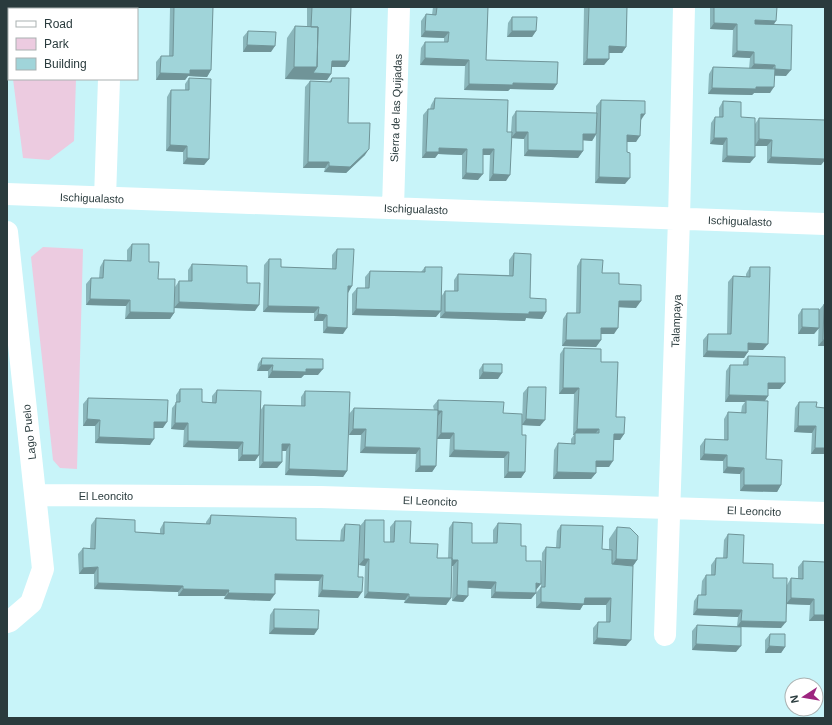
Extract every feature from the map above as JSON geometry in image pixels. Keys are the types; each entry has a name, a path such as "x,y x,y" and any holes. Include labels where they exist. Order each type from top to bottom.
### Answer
{"street":[{"name":"Sierra de las Quijadas","path":"393,208 399,7"},
{"name":"Talampaya","path":"665,635 679,219 684,7"},
{"path":"105,198 109,80"},
{"name":"Ischigualasto","path":"7,194 825,224"},
{"name":"Lago Puelo","path":"7,232 43,568 31,603 9,622"},
{"name":"El Leoncito","path":"36,495 321,497 825,514"}],"green space":[{"path":"7,7 78,7 8,8 8,44"},
{"path":"13,80 76,80 74,141 49,160 23,158"},
{"path":"43,247 83,249 77,469 60,468 53,460 31,257"}],"building":[{"path":"174,7 213,7 211,70 190,70 190,74 160,73 161,56 173,56"},
{"path":"312,7 351,7 349,61 332,61 331,74 313,73 317,67 318,27 311,27"},
{"path":"437,7 488,7 486,60 558,62 557,84 469,84 469,60 425,58 425,42 448,42 449,32 425,31 426,14 436,15"},
{"path":"589,7 627,7 626,47 609,46 609,59 587,59"},
{"path":"714,7 777,7 776,21 755,20 755,24 792,25 791,70 775,69 775,65 754,64 754,52 737,51 737,24 714,23"},
{"path":"512,17 537,17 536,31 512,31"},
{"path":"295,26 318,27 317,67 294,67"},
{"path":"248,31 276,32 275,46 247,45"},
{"path":"713,67 775,69 774,87 756,87 756,89 712,88"},
{"path":"189,78 211,79 209,159 187,158 187,146 170,145 171,90 189,90"},
{"path":"332,78 349,78 348,123 370,123 369,149 350,167 329,166 329,162 308,162 310,81 331,82"},
{"path":"435,98 508,100 507,132 512,132 510,175 493,174 494,149 483,149 483,174 466,173 467,149 439,148 439,152 426,152 428,109 434,109"},
{"path":"601,100 645,101 645,114 641,114 640,136 627,135 627,152 630,153 630,178 599,177"},
{"path":"723,101 741,102 741,117 755,118 755,157 727,156 727,138 714,138 715,117 723,117"},
{"path":"516,111 597,113 596,134 583,134 583,151 528,150 528,132 516,132"},
{"path":"759,118 825,120 825,159 771,157 772,140 759,139"},
{"path":"132,244 149,244 149,262 159,262 158,279 175,279 174,313 130,312 130,300 90,299 91,278 103,278 104,260 131,261"},
{"path":"337,249 354,249 352,286 348,286 347,328 327,327 327,315 318,314 319,307 268,306 269,259 281,259 281,267 336,269"},
{"path":"514,253 531,254 530,298 546,299 546,312 529,312 529,314 445,312 445,291 458,291 458,274 513,276"},
{"path":"581,259 603,260 602,273 619,273 619,284 641,285 641,301 619,301 618,328 601,328 601,340 566,340 567,313 580,313"},
{"path":"192,264 247,266 247,283 260,283 259,305 179,302 179,281 192,281"},
{"path":"425,267 442,267 441,311 356,309 357,288 369,288 370,271 425,272"},
{"path":"750,267 770,267 768,344 748,343 748,352 707,351 708,334 731,334 733,276 750,277"},
{"path":"824,304 825,340 823,340"},
{"path":"802,309 819,309 819,328 802,327"},
{"path":"564,348 601,349 601,362 618,362 616,417 625,417 624,434 614,434 613,461 596,461 596,473 557,472 558,443 575,444 575,433 599,433 599,429 577,429 579,388 563,388"},
{"path":"748,356 785,357 785,383 768,383 768,396 729,395 730,365 748,365"},
{"path":"262,358 323,359 323,369 306,369 306,372 272,371 273,365 261,365"},
{"path":"483,364 502,364 502,373 483,372"},
{"path":"528,387 546,387 545,420 526,419"},
{"path":"180,389 202,389 202,402 216,403 217,390 261,391 259,455 242,455 243,442 188,441 188,423 175,423 176,402 180,402"},
{"path":"305,391 350,392 347,471 289,469 290,444 282,444 282,462 263,462 264,405 305,406"},
{"path":"88,398 168,400 167,422 154,422 154,439 99,437 100,420 87,419"},
{"path":"438,400 504,402 503,413 522,414 522,435 526,435 525,472 508,472 509,452 454,450 454,433 441,433 442,411 438,411"},
{"path":"746,400 768,401 766,459 782,460 781,485 744,485 744,468 727,467 727,455 704,454 705,439 728,440 728,412 746,413"},
{"path":"799,402 817,402 816,407 825,408 825,448 815,448 816,426 798,426"},
{"path":"354,408 438,410 436,466 420,466 420,448 365,447 366,429 353,429"},
{"path":"211,515 296,518 296,540 344,541 345,524 360,525 358,577 363,577 362,592 322,590 323,575 275,574 275,594 228,593 229,590 183,589 183,586 98,583 98,567 83,568 83,548 95,549 96,518 135,520 135,532 164,534 164,522 210,524"},
{"path":"365,520 384,520 384,542 394,542 395,521 411,521 410,543 438,544 437,558 452,558 451,598 409,597 409,594 368,592 369,559 364,559"},
{"path":"453,522 472,523 472,543 497,543 498,523 521,524 521,546 526,546 526,561 541,561 541,584 536,583 536,593 495,592 496,582 468,581 468,596 457,595 458,560 452,560"},
{"path":"561,525 603,526 602,549 612,550 612,564 633,566 631,640 597,638 598,622 610,622 611,598 585,598 584,604 541,602 541,587 545,587 546,547 560,548"},
{"path":"617,527 630,528 638,536 637,560 616,559"},
{"path":"728,534 744,535 743,563 773,564 773,578 787,578 786,622 741,621 742,610 697,609 698,595 706,595 706,575 715,575 716,558 727,558"},
{"path":"803,561 825,562 825,615 814,615 814,599 791,598 791,578 803,579"},
{"path":"274,609 319,610 318,629 274,628"},
{"path":"697,625 741,627 741,646 696,644"},
{"path":"770,634 785,634 785,647 769,646"}]}
